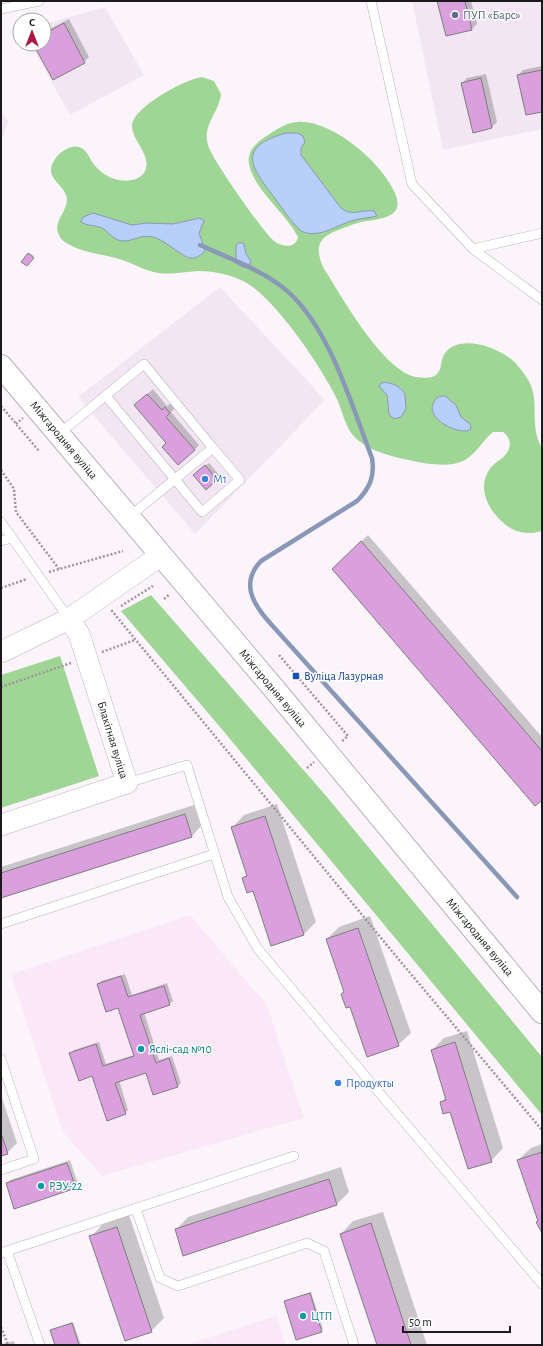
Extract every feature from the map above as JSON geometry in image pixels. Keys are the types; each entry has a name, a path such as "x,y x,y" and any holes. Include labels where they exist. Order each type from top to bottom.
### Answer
{"main road":[{"name":"Міжгародняя вуліца","path":"1,366 130,516 160,556 276,691 542,1012"}],"street":[{"path":"1,652 69,619 160,556"},
{"name":"Блакітная вуліца","path":"1,825 127,783 79,634 69,619"}],"lane":[{"path":"1,9 39,1"},
{"path":"370,1 412,184 473,249 542,300"},
{"path":"473,249 542,233"},
{"path":"59,434 144,364 240,480 202,512 106,396"},
{"path":"130,516 213,448"},
{"path":"1,522 69,619"},
{"path":"1,541 12,538"},
{"path":"127,783 187,765 228,897 258,949 542,1284"},
{"path":"1,924 214,854"},
{"path":"1,1059 34,1159 1,1170"},
{"path":"40,1345 4,1252 294,1156"},
{"path":"136,1209 160,1278 178,1286 307,1243 324,1251 354,1345"}],"path":[{"path":"1,406 39,451"},
{"path":"1,470 14,489 16,512 59,569"},
{"path":"1,588 59,569 123,551"},
{"path":"153,586 112,612 395,955 542,1130"},
{"path":"164,599 170,593"},
{"path":"1,687 135,640"},
{"path":"279,655 348,736 338,744"},
{"path":"307,768 315,762"},
{"path":"1,1327 2,1334 8,1345"}],"shaded area":[{"path":"412,1 542,1 542,129 443,150"},
{"path":"105,7 144,75 70,115 35,52 52,52 52,22"},
{"path":"1,112 9,121 1,142"},
{"path":"220,287 325,400 195,534 78,397"},
{"path":"190,915 267,1005 304,1118 102,1176 63,1132 11,974"},
{"path":"276,1316 286,1345 185,1345"}],"green space":[{"path":"202,77 214,81 221,94 220,101 207,131 208,145 211,152 227,179 249,210 268,235 277,243 285,246 292,245 295,244 298,237 293,228 257,183 249,164 249,156 256,144 279,128 297,122 310,123 324,127 339,134 377,166 386,178 397,198 398,205 396,210 387,216 357,223 328,235 320,243 319,247 320,259 323,267 351,312 374,344 399,369 412,376 424,378 436,375 440,370 442,358 445,353 452,347 472,343 483,345 503,354 512,360 520,369 532,388 535,427 542,448 542,531 527,533 512,529 498,518 488,504 484,487 485,478 491,467 506,454 510,445 507,436 503,432 493,432 465,460 446,465 419,462 392,456 371,449 354,437 350,432 338,401 328,382 294,331 267,299 253,287 236,278 214,272 198,271 168,274 154,272 118,259 76,248 61,239 57,228 67,199 64,191 55,181 51,173 52,166 57,157 68,148 81,147 86,151 94,165 108,176 114,179 126,181 138,178 145,171 146,159 133,132 132,126 134,119 150,103 172,89"},
{"path":"151,595 327,797 542,1057 542,1115 220,727 121,611"},
{"path":"60,656 99,776 1,808 1,675"}],"water":[{"path":"286,133 297,133 303,136 305,142 301,148 301,155 341,208 349,212 374,211 377,216 348,222 321,233 314,234 301,231 286,214 254,167 254,151 270,138"},
{"path":"93,213 132,225 147,223 173,224 200,218 204,221 199,233 205,250 199,256 190,258 156,238 146,236 128,241 120,241 102,228 81,222 83,217"},
{"path":"239,242 244,244 246,254 251,261 248,267 242,267 236,263 236,246"},
{"path":"381,383 394,385 405,394 406,409 401,417 394,419 389,414 387,395 379,386"},
{"path":"445,396 456,405 461,417 470,424 471,429 460,431 452,428 438,420 434,415 432,408 435,400 438,397"}],"building":[{"name":"ПУП «Барс»","path":"437,1 465,1 472,30 446,36"},
{"path":"64,23 85,63 53,80 37,52 52,52 52,30"},
{"path":"542,70 542,112 526,115 517,75"},
{"path":"481,78 492,128 473,133 461,83"},
{"path":"28,253 34,258 27,266 21,262"},
{"path":"147,394 162,410 165,407 170,413 166,417 195,450 178,465 162,447 166,443 134,405"},
{"path":"205,465 217,480 206,490 193,475"},
{"path":"361,541 542,751 542,800 535,806 332,569"},
{"path":"185,814 192,837 1,898 1,873"},
{"path":"265,816 304,935 271,946 253,891 247,893 242,878 247,876 231,827"},
{"path":"358,928 399,1046 367,1057 350,1007 346,1008 341,994 344,992 326,939"},
{"name":"Яслі-сад №10","path":"121,976 128,997 164,986 170,1005 140,1015 156,1063 169,1058 178,1087 153,1095 146,1073 115,1083 126,1114 107,1121 92,1076 79,1081 69,1053 96,1044 103,1066 134,1056 118,1008 106,1012 97,984"},
{"path":"455,1042 492,1162 468,1169 450,1112 443,1114 440,1102 446,1100 431,1050"},
{"path":"1,1133 8,1154 1,1156"},
{"path":"542,1152 542,1233 536,1222 538,1221 517,1160"},
{"name":"РЭУ-22","path":"67,1163 76,1188 14,1209 6,1183"},
{"path":"329,1179 337,1205 183,1256 175,1229"},
{"path":"371,1223 411,1345 377,1345 340,1234"},
{"path":"117,1227 152,1332 125,1341 89,1236"},
{"name":"ЦТП","path":"310,1293 322,1332 296,1340 284,1301"},
{"path":"72,1323 79,1345 55,1345 50,1330"}],"waterway":[{"path":"200,245 262,274 281,286 298,301 312,320 336,365 373,464 372,476 368,486 357,501 261,561 251,577 250,585 254,601 270,623 517,897"}],"place":[{"name":"ПУП «Барс»","path":"455,15"},
{"name":"М1","path":"205,479"},
{"name":"Вуліца Лазурная","path":"296,676"},
{"name":"Яслі-сад №10","path":"141,1049"},
{"name":"Продукты","path":"338,1083"},
{"name":"РЭУ-22","path":"41,1186"},
{"name":"ЦТП","path":"303,1316"}]}
